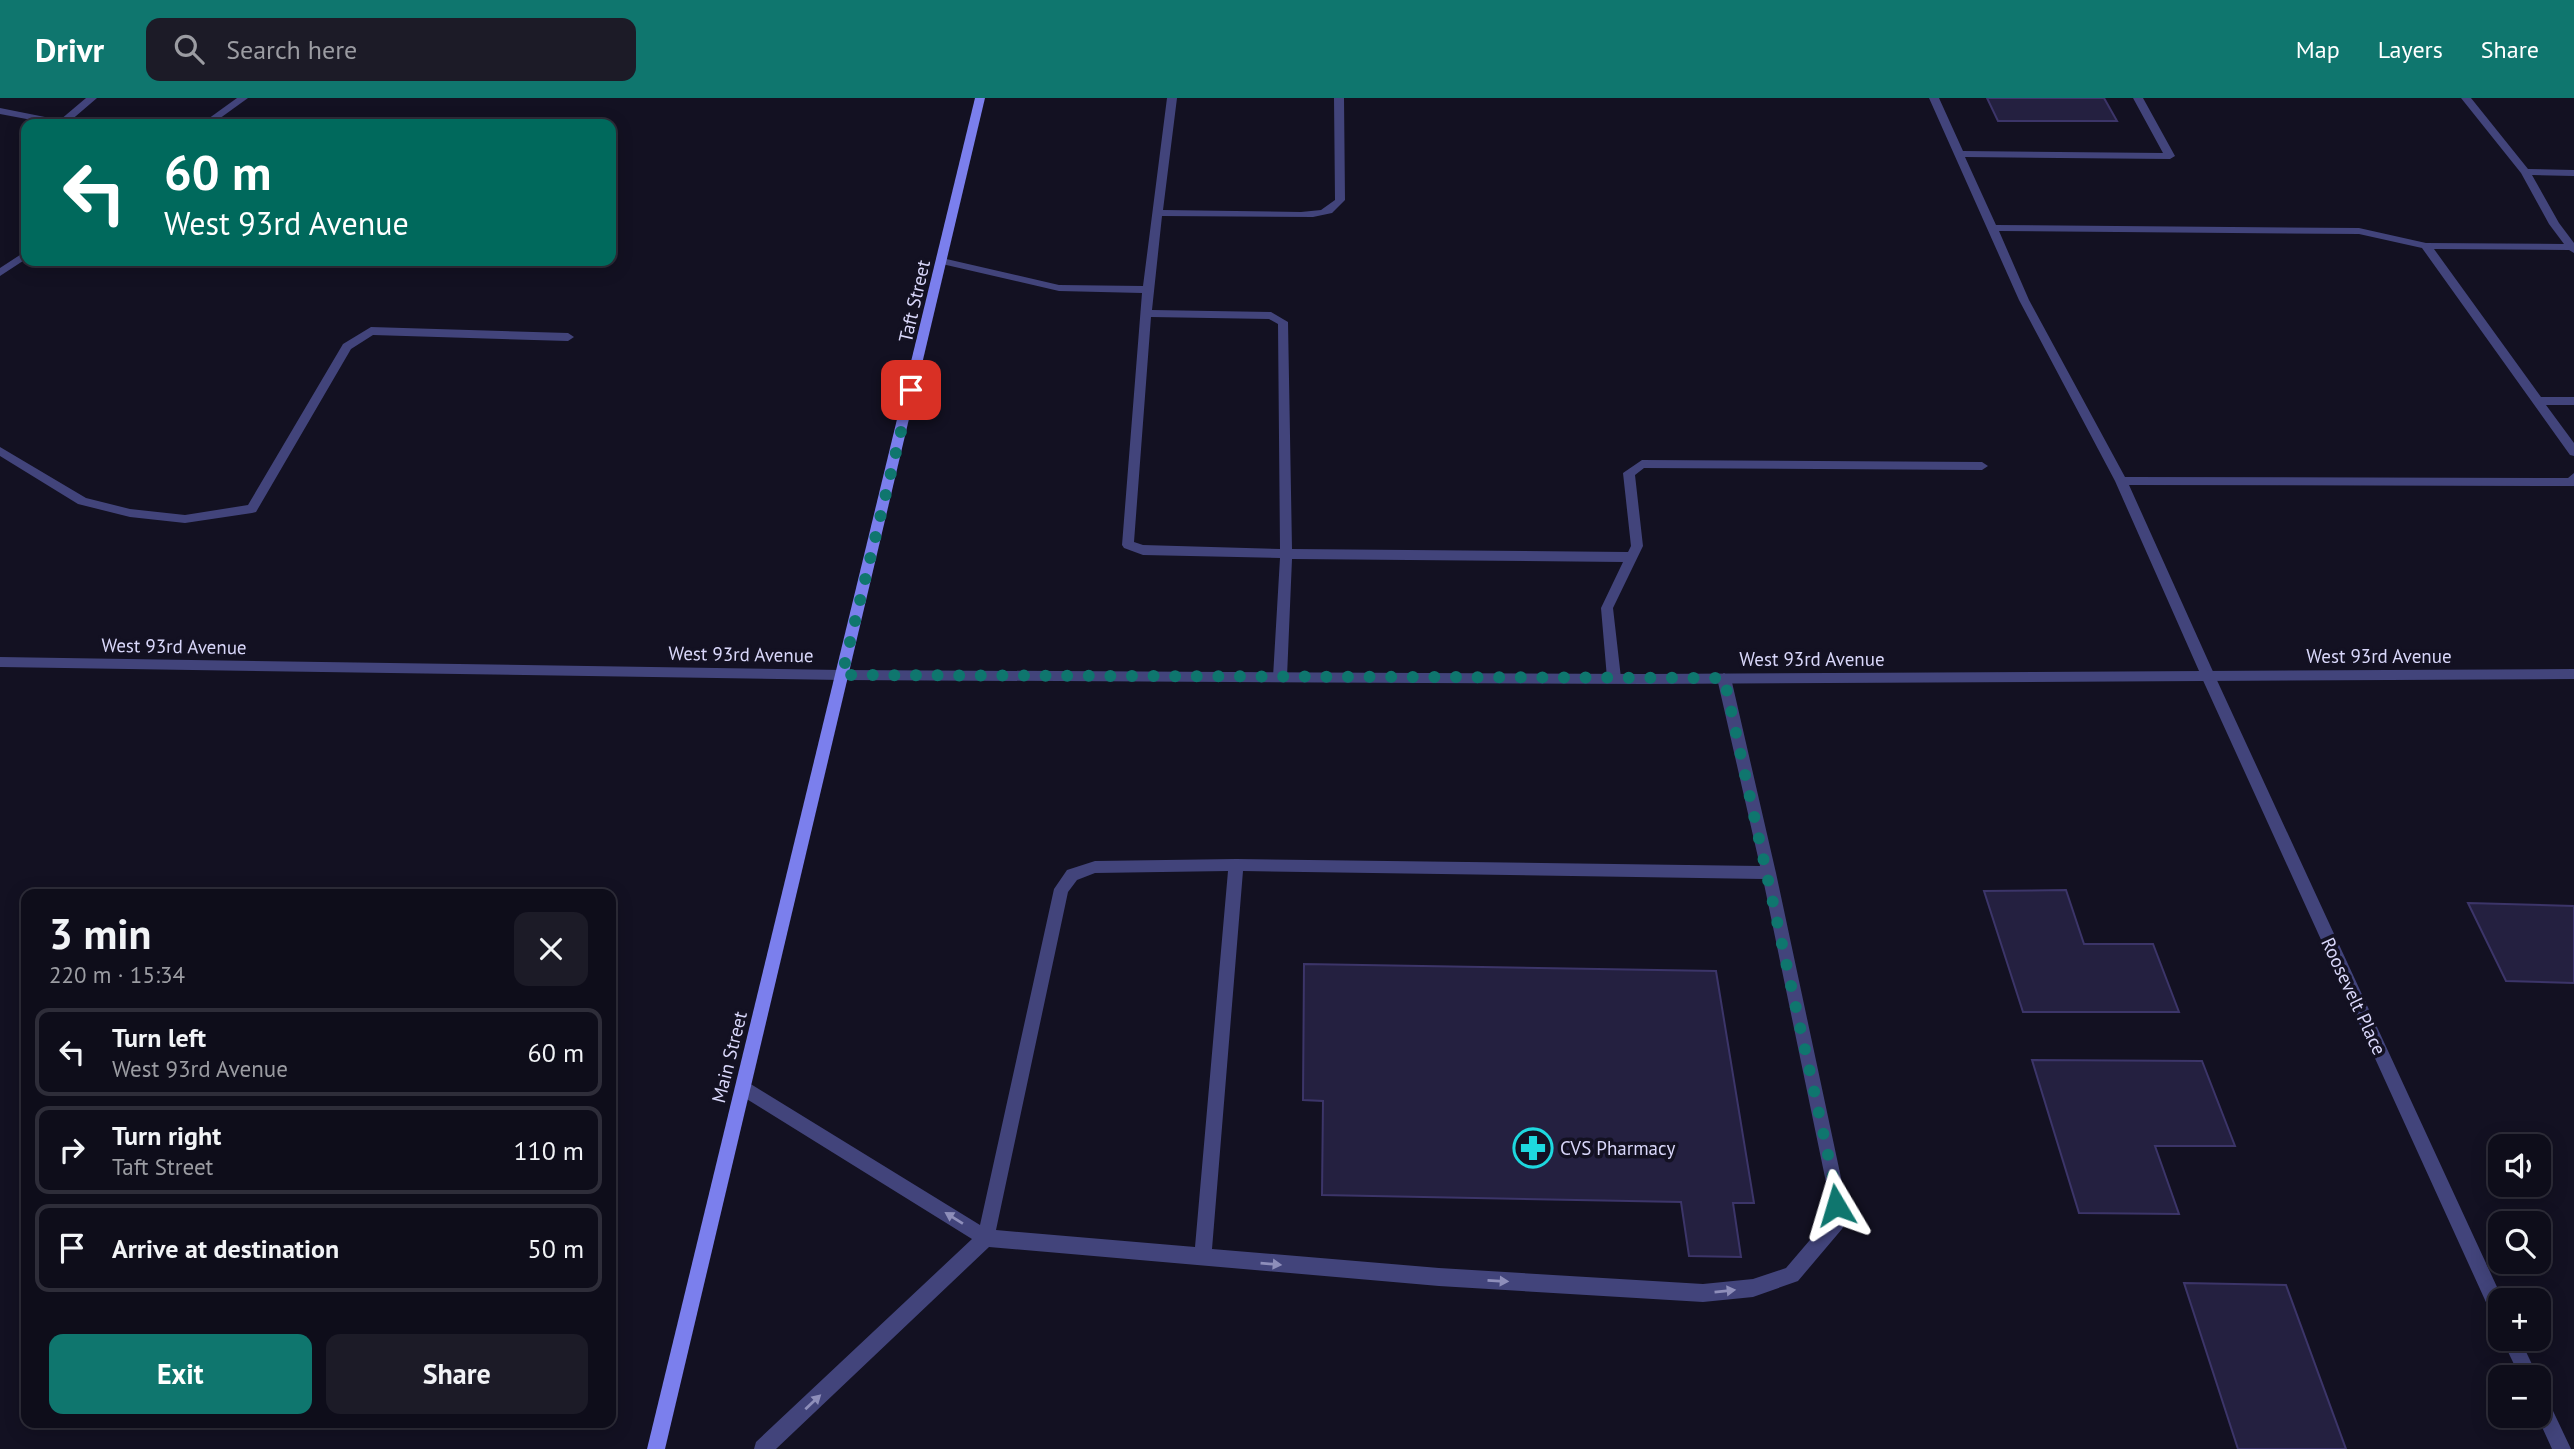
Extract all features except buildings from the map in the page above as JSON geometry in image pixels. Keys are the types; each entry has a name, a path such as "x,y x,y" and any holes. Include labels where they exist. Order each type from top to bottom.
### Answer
{"main road":[{"name":"Taft Street","path":"842,675 980,98"},
{"name":"Main Street","path":"656,1449 842,675"}],"street":[{"path":"68,119 92,98"},
{"path":"213,119 243,98"},
{"path":"1172,98 1148,290 1128,545 1143,550 1286,554 1632,557"},
{"path":"1158,213 1301,215 1321,214 1335,208 1340,200 1339,98"},
{"name":"Roosevelt Place","path":"1934,98 2036,323 2121,481 2207,677 2488,1288"},
{"path":"1959,154 2170,156 2138,98"},
{"path":"2466,98 2525,172 2554,224 2573,248"},
{"path":"0,111 43,119"},
{"path":"2525,172 2574,173"},
{"path":"1992,228 2358,231 2426,246 2573,248"},
{"path":"2426,246 2574,452"},
{"path":"0,273 21,258"},
{"path":"942,261 1059,288 1148,290"},
{"path":"1146,313 1271,317 1283,321 1286,554 1279,677"},
{"path":"0,451 82,501 130,513 185,519 252,509 347,347 371,331 568,337"},
{"path":"2538,401 2574,401"},
{"path":"1614,678 1607,608 1637,546 1629,473 1642,464 1982,466"},
{"path":"2121,481 2574,482 2574,477"},
{"name":"West 93rd Avenue","path":"0,662 842,675 1724,678 2574,674"},
{"path":"743,1088 986,1238 1439,1277 1703,1293 1753,1288 1792,1275 1836,1223 1835,1187 1769,873 1724,678"},
{"path":"763,1449 986,1238 1061,889 1072,875 1095,867 1236,865 1769,873"},
{"path":"1203,1258 1236,865"},
{"path":"2551,1426 2562,1449"}],"place":[{"name":"CVS Pharmacy","path":"1533,1148"}],"route":[{"path":"911,390 842,675 1724,678 1769,873 1835,1187 1836,1205"}]}
